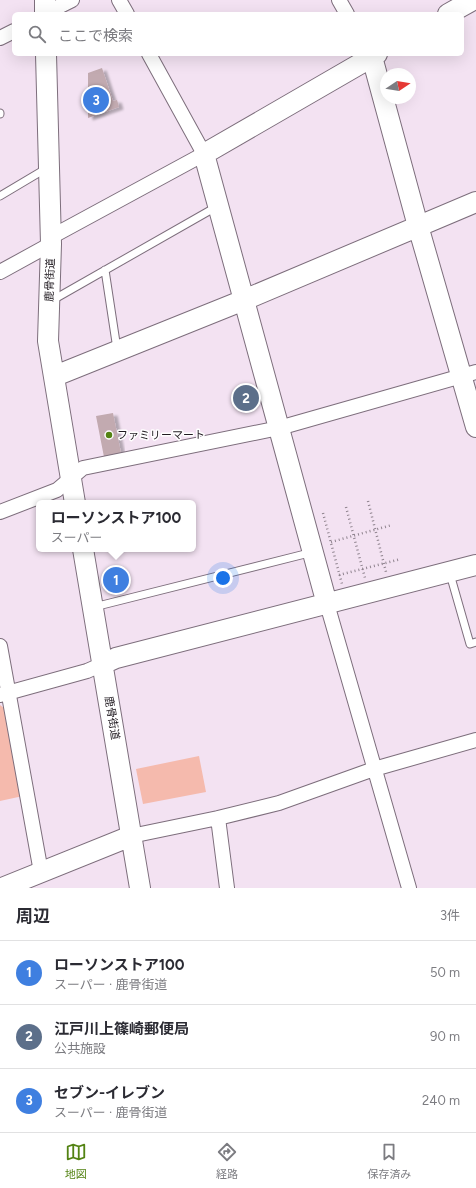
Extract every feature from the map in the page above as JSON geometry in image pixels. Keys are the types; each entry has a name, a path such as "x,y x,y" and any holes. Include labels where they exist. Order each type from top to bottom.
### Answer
{"street":[{"path":"45,10 72,0"},
{"path":"119,0 126,12"},
{"path":"339,0 346,12"},
{"path":"451,12 472,0"},
{"path":"0,38 12,32"},
{"name":"鹿骨街道","path":"46,56 51,240 48,341 75,500"},
{"path":"150,56 204,154 279,428 320,548 327,604 409,888"},
{"path":"0,272 51,240 204,154 371,56"},
{"path":"373,56 418,226 469,374 476,427"},
{"path":"55,376 244,300 476,202"},
{"path":"0,512 57,490 83,468 279,428 469,374"},
{"name":"鹿骨街道","path":"84,552 140,888"},
{"path":"4,694 87,671 116,658 476,565"},
{"path":"0,646 4,694 42,872"},
{"path":"2,888 131,836 218,818 280,803 374,769 476,740"},
{"path":"218,818 227,888"}],"lane":[{"path":"0,196 49,167"},
{"path":"49,302 218,206"},
{"path":"105,270 117,352"},
{"path":"93,608 320,548"},
{"path":"450,572 470,644 476,642"}],"path":[{"path":"368,501 388,578"},
{"path":"346,507 366,582"},
{"path":"323,513 342,587"},
{"path":"320,548 331,542 392,525"},
{"path":"336,576 401,559"}],"shaded area":[{"path":"0,705 9,712 23,796 0,801"},
{"path":"199,756 206,792 143,804 136,769"}],"building":[{"path":"102,68 113,101 117,100 119,107 88,118 88,73"},
{"name":"ファミリーマート","path":"113,413 121,453 104,457 96,416"}],"place":[{"name":"セブン-イレブン","path":"96,100"},
{"name":"江戸川上篠崎郵便局","path":"246,398"},
{"name":"ファミリーマート","path":"109,435"},
{"name":"ローソンストア100","path":"116,580"}]}
